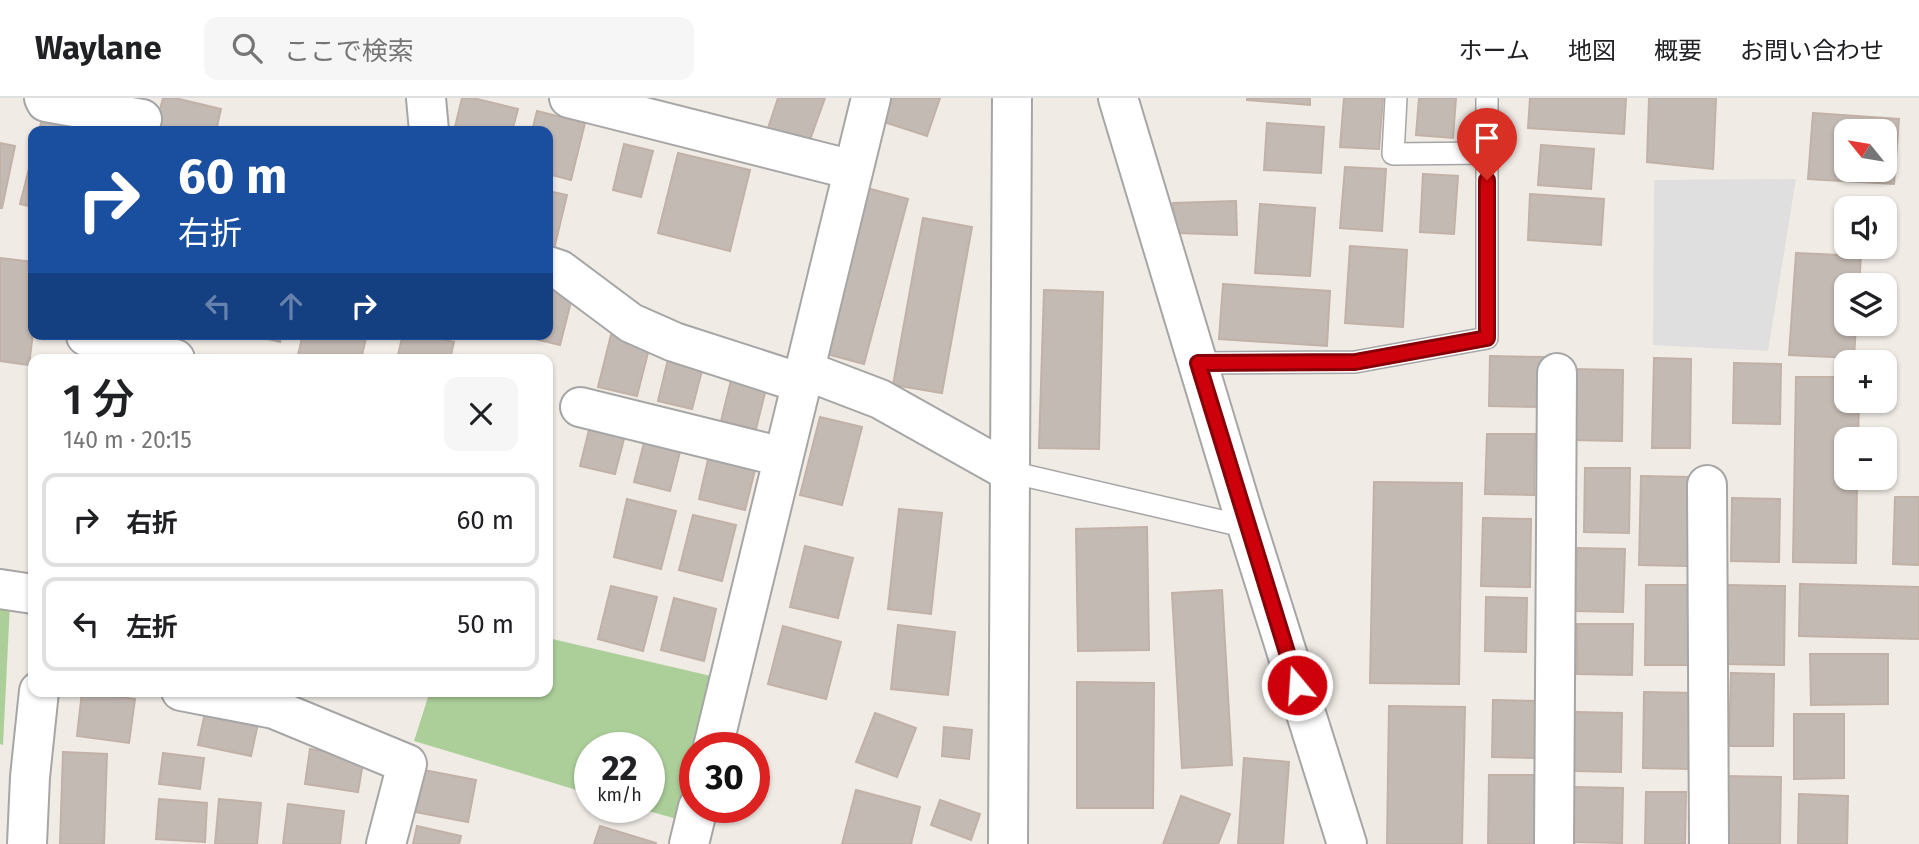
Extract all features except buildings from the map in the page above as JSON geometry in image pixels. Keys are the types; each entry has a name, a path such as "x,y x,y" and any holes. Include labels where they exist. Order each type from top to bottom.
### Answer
{"street":[{"path":"44,98 46,102 143,116"},
{"path":"426,98 429,126"},
{"path":"569,98 853,170"},
{"path":"717,732 871,98"},
{"path":"1008,844 1012,98"},
{"path":"1118,98 1247,527 1347,844"},
{"path":"553,268 560,270 631,323 674,342 880,398 1010,472"},
{"path":"84,343 147,354"},
{"path":"1555,844 1556,373"},
{"path":"580,407 783,457"},
{"path":"1707,485 1709,844"},
{"path":"0,589 28,593"},
{"path":"27,844 15,775 37,697"},
{"path":"212,697 274,709 407,764 386,844"},
{"path":"689,844 694,823"}],"lane":[{"path":"1395,98 1393,154 1487,153"},
{"path":"1198,363 1355,362 1487,338 1487,98"},
{"path":"1010,472 1247,527"}],"green space":[{"path":"0,603 10,604 3,745 0,744"},
{"path":"553,639 711,676 698,732 679,732 677,819 665,816 665,732 574,732 574,789 414,741 428,697 553,697"}],"shaded area":[{"path":"1796,179 1768,351 1653,345 1654,180"}],"route":[{"path":"1297,685 1198,363 1355,362 1487,338 1487,180"}]}
